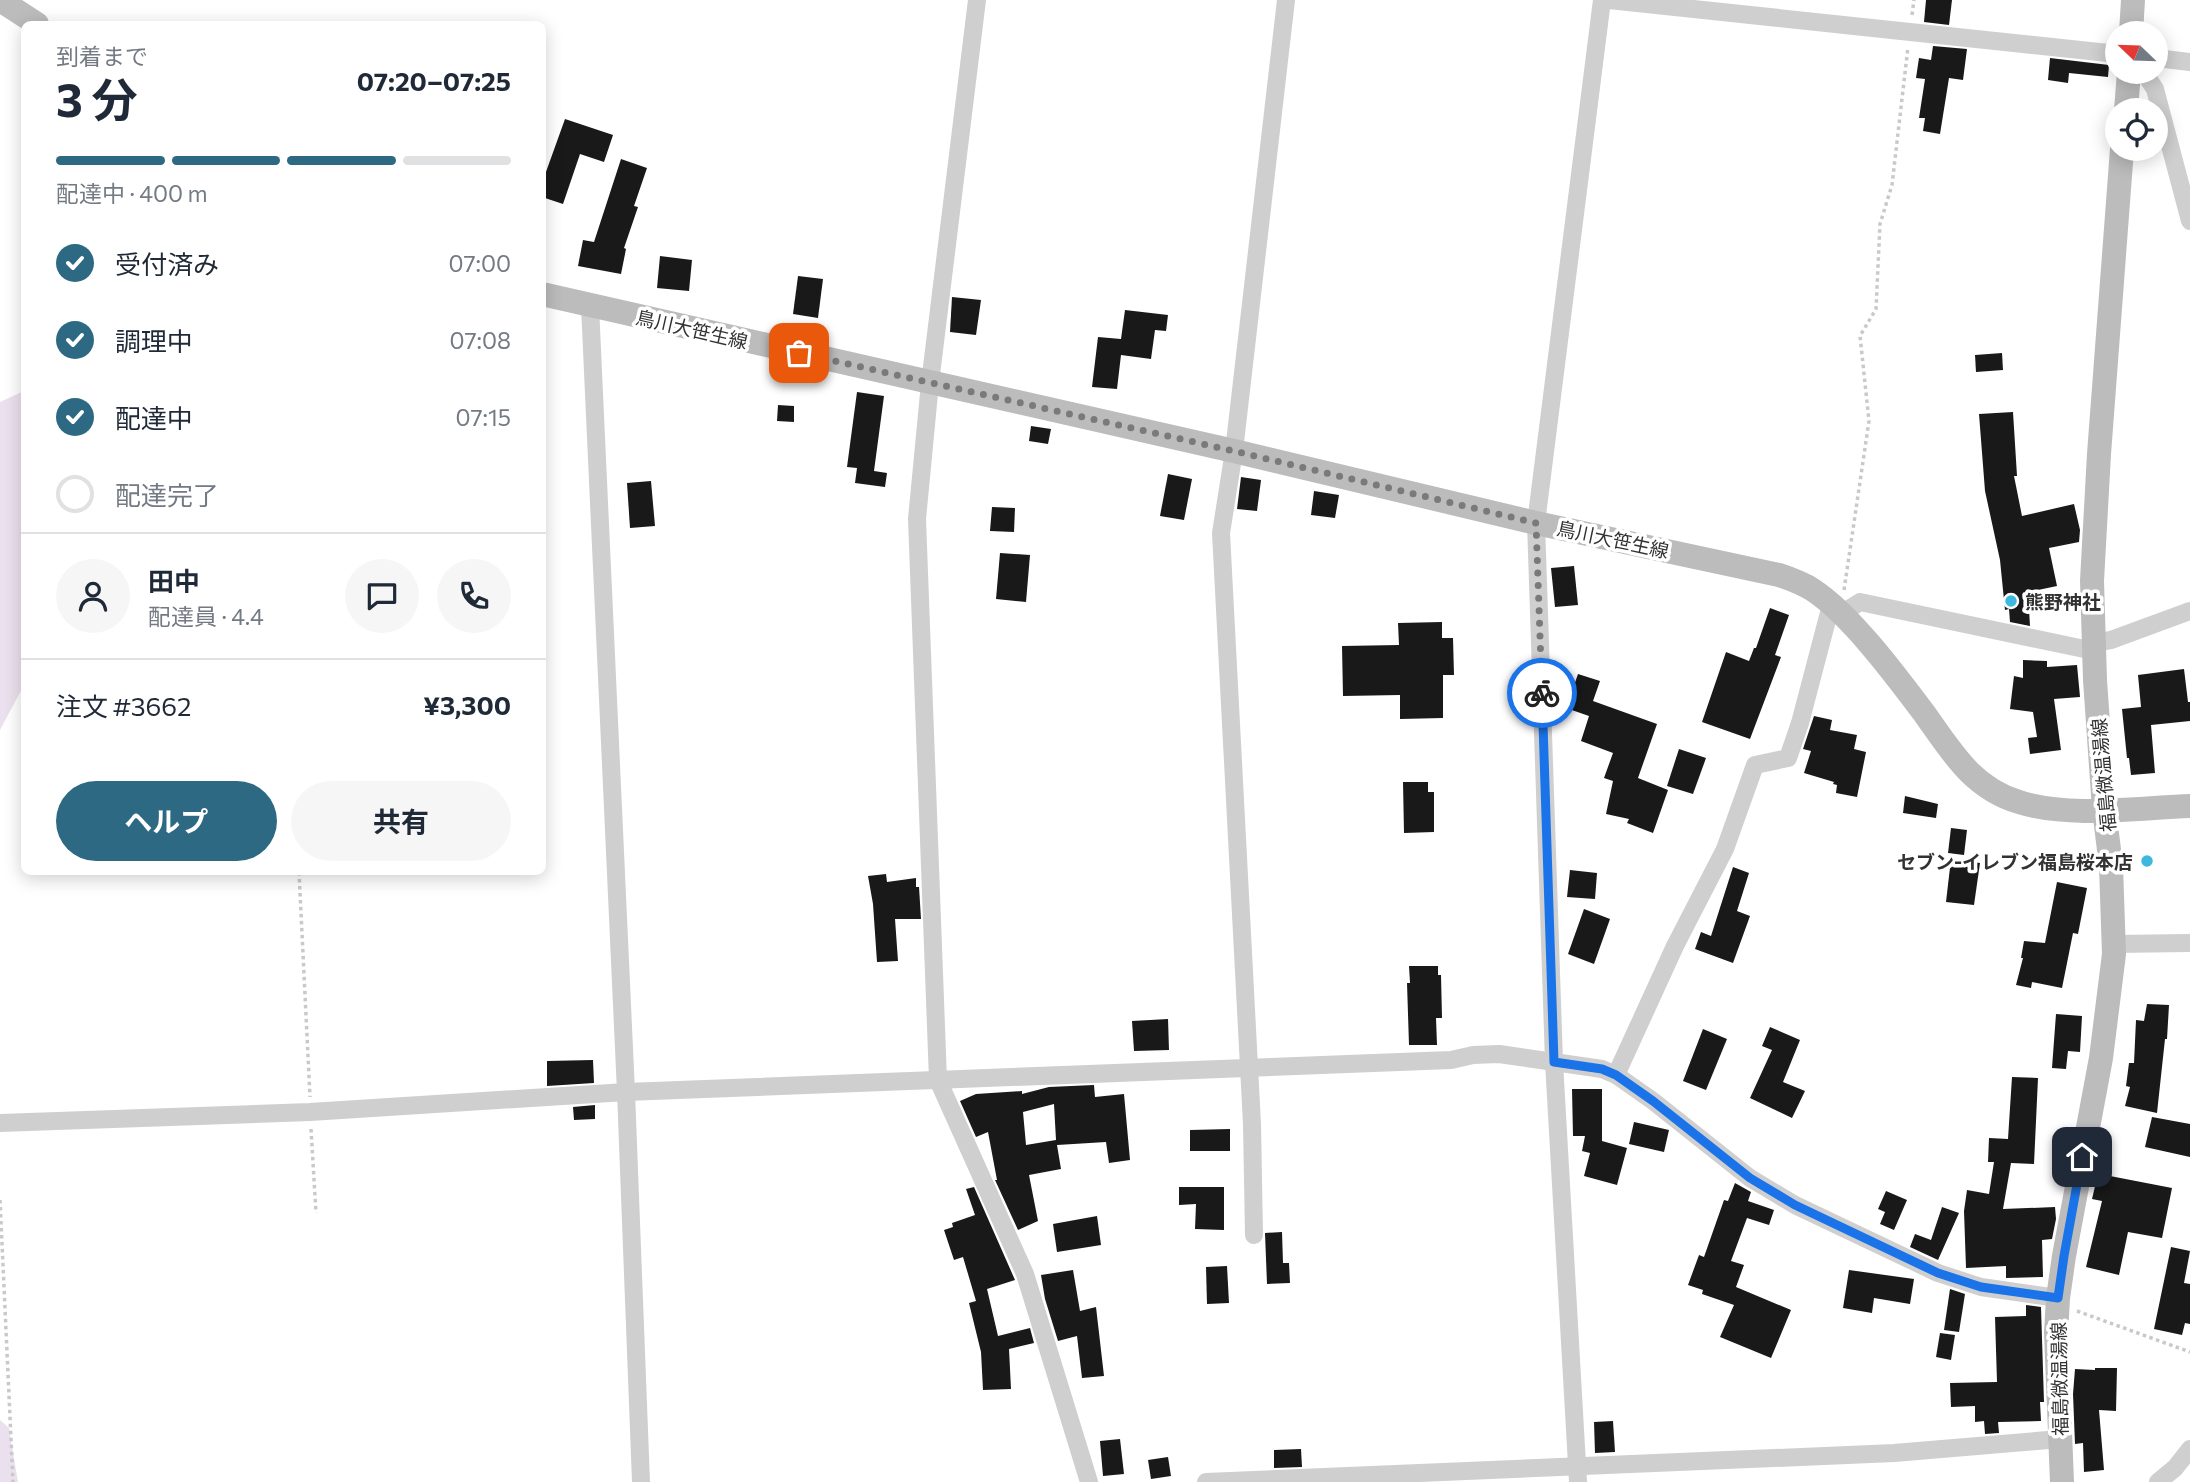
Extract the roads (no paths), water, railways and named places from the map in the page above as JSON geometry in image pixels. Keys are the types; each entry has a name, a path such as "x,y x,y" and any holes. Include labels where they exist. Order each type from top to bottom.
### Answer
{"street":[{"path":"0,0 32,21"},
{"path":"977,0 930,383 917,519 938,1080 1025,1274 1089,1482"},
{"path":"1254,1235 1249,1067 1221,534 1234,451 1286,0"},
{"path":"1577,1474 1554,1062 1536,523 1602,0"},
{"path":"1609,0 2105,53"},
{"path":"2132,21 2133,0"},
{"path":"2168,59 2190,62"},
{"path":"2152,84 2190,221"},
{"name":"福島微温湯線","path":"2062,1482 2056,1334 2058,1302 2101,1058 2113,944 2111,866 2104,809 2093,647 2092,581 2121,161"},
{"name":"鳥川大笹生線","path":"546,295 1234,451 1536,523 1779,575 1814,591 1836,609 1913,699 1970,774 1997,794 2022,803 2057,810 2190,806"},
{"path":"590,306 641,1482"},
{"path":"1616,1075 1675,946 1725,849 1755,765 1788,758 1836,609 1860,602 2093,647 2190,611"},
{"path":"2113,944 2190,943"},
{"path":"0,1123 310,1112 626,1092 1451,1060 1491,1054 1602,1069 1616,1075 1750,1178 1795,1205 1938,1273 1981,1287 2058,1302"},
{"path":"1206,1482 1577,1474 2060,1439"},
{"path":"2158,1482 2175,1468 2190,1449"}],"place":[{"name":"熊野神社","path":"2011,601"},
{"name":"セブン-イレブン福島桜本店","path":"2147,861"}]}
